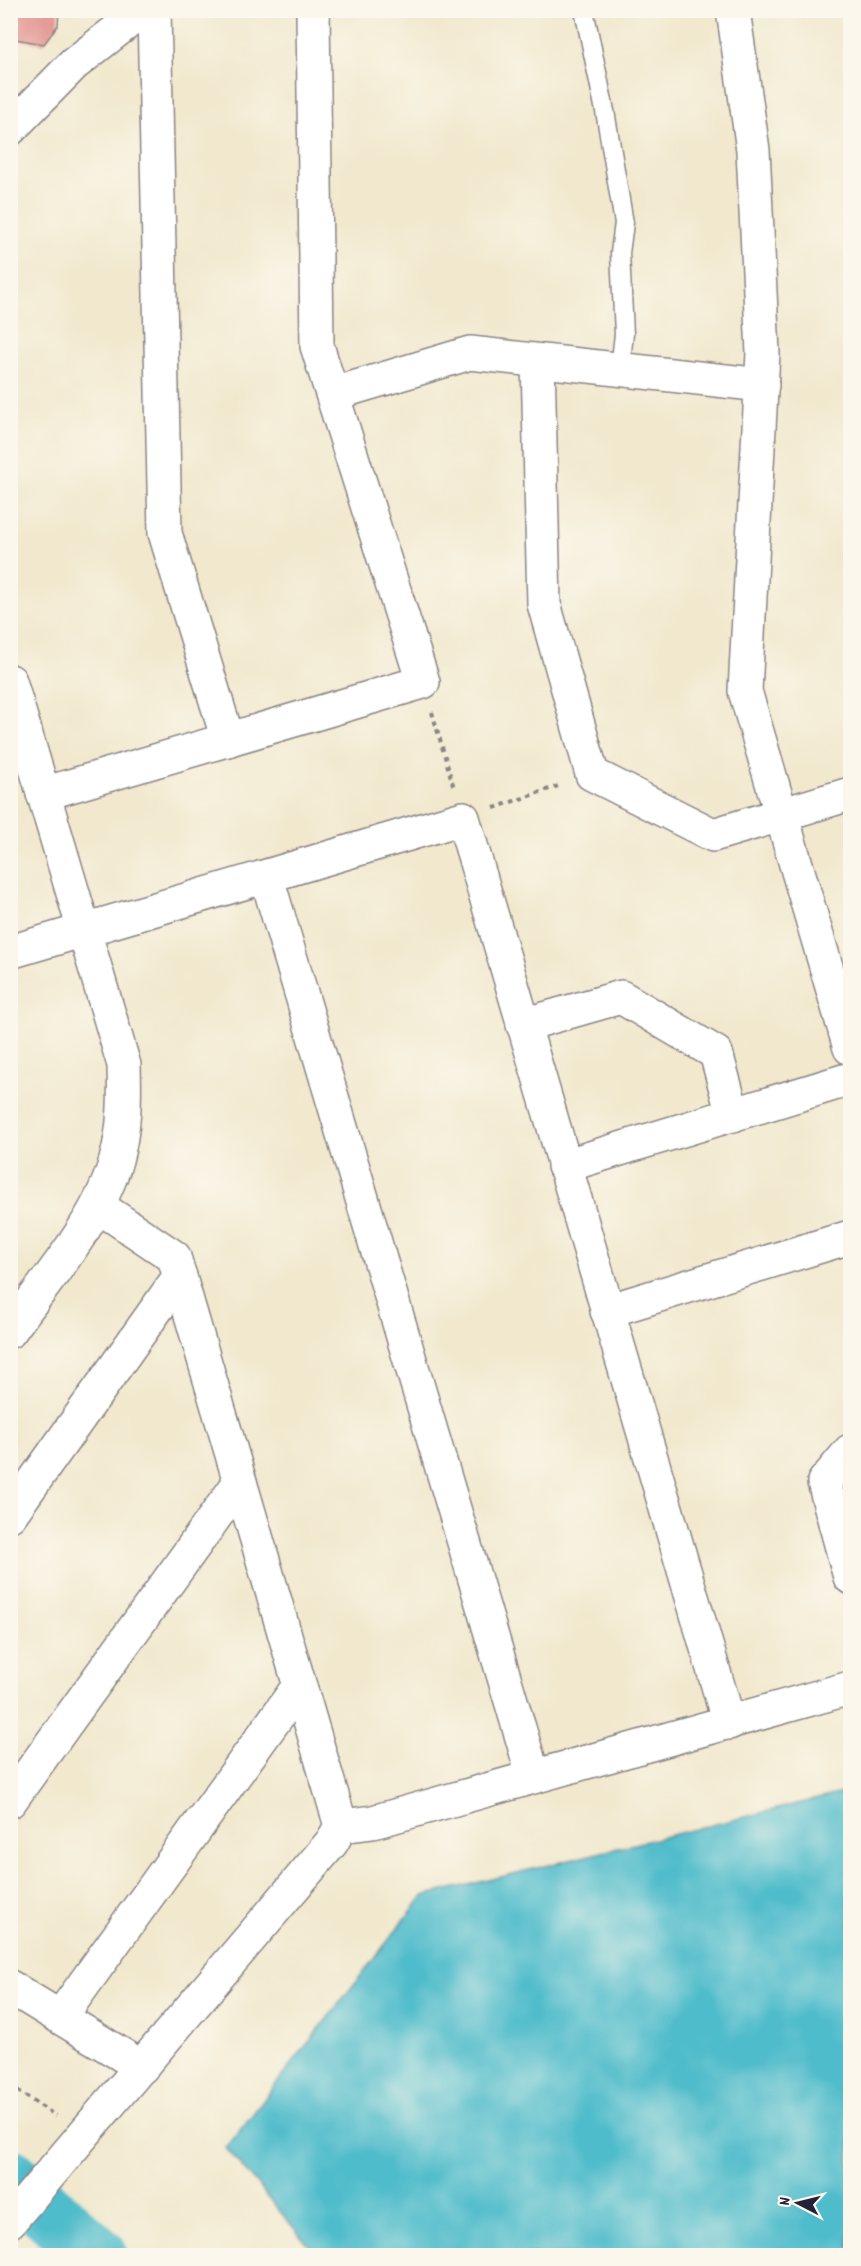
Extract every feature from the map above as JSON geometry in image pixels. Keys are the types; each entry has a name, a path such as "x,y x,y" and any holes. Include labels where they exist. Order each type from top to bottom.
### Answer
{"street":[{"path":"15,112 143,10"},
{"path":"154,10 165,533 228,740"},
{"path":"43,794 423,682 317,346 314,10"},
{"path":"733,10 753,150 763,353 745,692 850,1048"},
{"path":"333,394 470,353 762,385"},
{"path":"538,362 544,604 592,774 713,835 850,794"},
{"path":"10,681 124,1065 125,1112 116,1161 98,1206 10,1331"},
{"path":"10,952 463,819 729,1722"},
{"path":"267,878 533,1775"},
{"path":"523,1025 621,997 716,1053 733,1115"},
{"path":"564,1166 850,1079"},
{"path":"10,2221 332,1842 341,1826 174,1257 98,1206"},
{"path":"608,1311 850,1237"},
{"path":"10,1515 180,1276"},
{"path":"850,1451 824,1482 850,1576"},
{"path":"10,1801 240,1482"},
{"path":"61,2016 299,1686"},
{"path":"341,1826 373,1822 533,1775 850,1688"},
{"path":"10,1987 142,2067"}],"lane":[{"path":"584,10 606,111 624,223 620,253 624,334 620,368"}],"path":[{"path":"423,682 463,819 592,774"},
{"path":"10,2086 43,2106 83,2136"}],"water":[{"path":"850,1791 850,2255 317,2255 226,2148 423,1896"}],"building":[{"path":"18,10 59,10 58,25 44,44 15,39"}],"waterway":[{"path":"10,2178 98,2256"}]}
